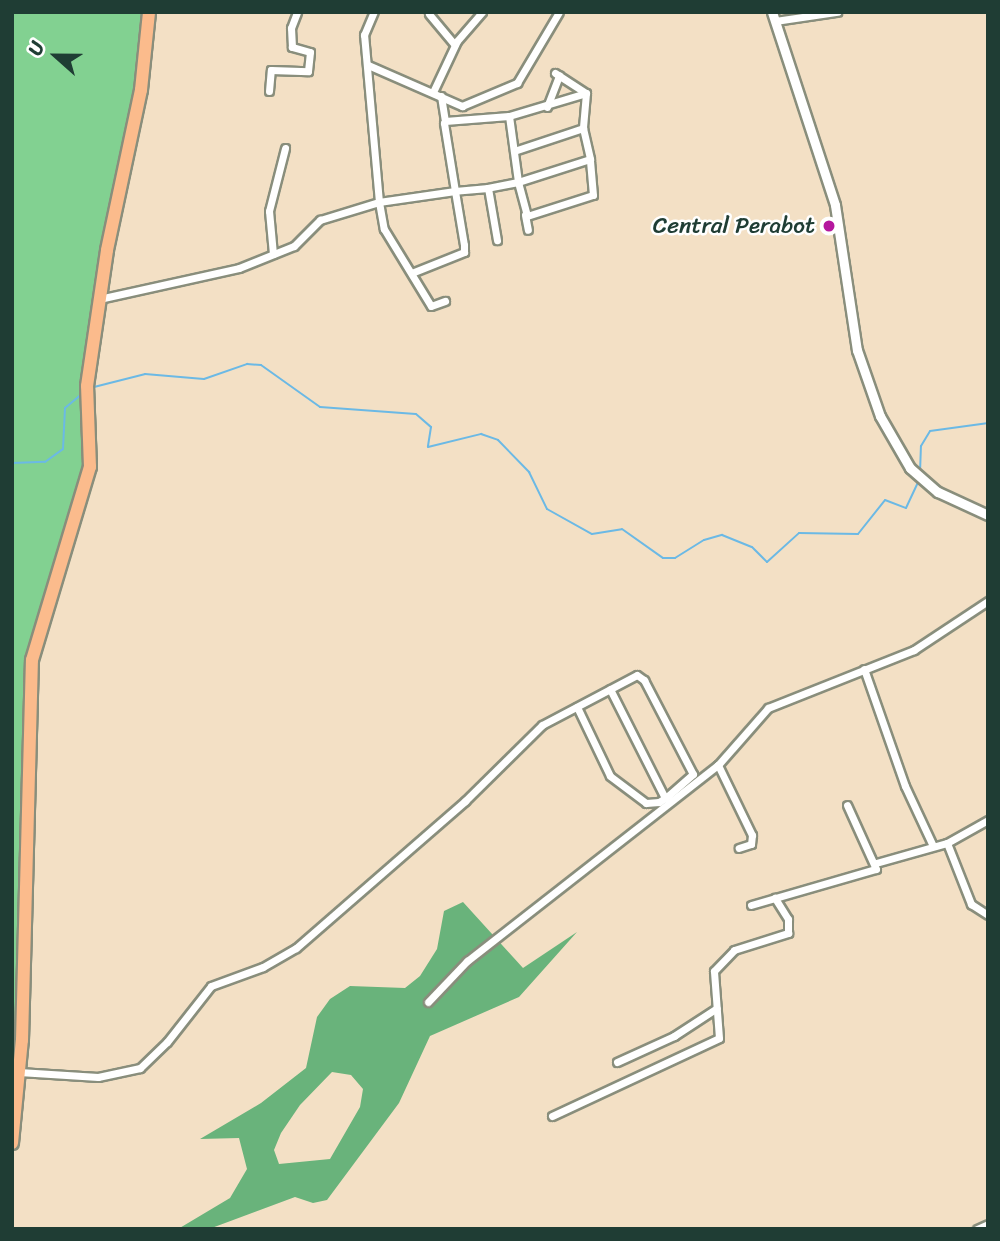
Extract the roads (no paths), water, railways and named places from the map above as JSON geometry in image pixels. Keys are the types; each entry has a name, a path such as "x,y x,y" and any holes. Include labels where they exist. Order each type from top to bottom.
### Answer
{"highway":[{"path":"12,1143 19,1072 32,660 90,467 87,391 99,299 141,90 149,12"}],"street":[{"path":"269,92 271,70 308,71 310,52 292,47 291,28 297,12"},
{"path":"374,12 364,31 379,202 384,229 414,272 431,306 445,301"},
{"path":"414,272 464,252 445,121 437,94 455,45 481,12"},
{"path":"369,65 462,106 516,84 559,12"},
{"path":"837,12 774,17 835,205 864,375 896,449 910,468 964,506 988,515"},
{"path":"429,14 455,45"},
{"path":"547,107 557,74 586,93"},
{"path":"445,121 509,116 547,107 586,93"},
{"path":"525,215 593,195 590,159 583,128 586,93"},
{"path":"509,116 518,183 528,230"},
{"path":"514,151 583,128"},
{"path":"273,254 270,211 285,148"},
{"path":"99,299 239,268 299,243 320,220 379,202 518,183 590,159"},
{"path":"488,188 497,240"},
{"path":"428,1002 467,961 718,765 768,708 914,650 988,601"},
{"path":"864,669 905,786 933,846"},
{"path":"19,1072 98,1077 140,1068 167,1042 211,986 263,967 306,941 465,801 536,730 577,706 610,689 642,677 688,764 692,774 688,782 665,797 646,803 610,776 577,706"},
{"path":"610,689 665,797"},
{"path":"718,765 752,835 751,844 738,848"},
{"path":"751,905 873,873 876,863 847,804"},
{"path":"876,863 947,842 988,820"},
{"path":"947,842 971,904 988,915"},
{"path":"552,1116 717,1040 717,1008 712,976 721,961 734,950 788,933 788,919 775,898"},
{"path":"617,1062 674,1036 717,1008"},
{"path":"977,1229 988,1224"}],"waterway":[{"path":"94,387 145,374 204,379 247,364 261,365 320,407 416,414 431,427 428,447 481,434 498,440 529,472 547,509 592,534 622,529 663,558 675,558 704,540 722,535 752,547 767,562 799,533 858,534 885,500 906,508 918,482"},
{"path":"12,463 45,462 63,449 65,408 83,393"},
{"path":"920,473 921,446 930,431 988,423"}],"place":[{"name":"Central Perabot","path":"829,226"}]}
